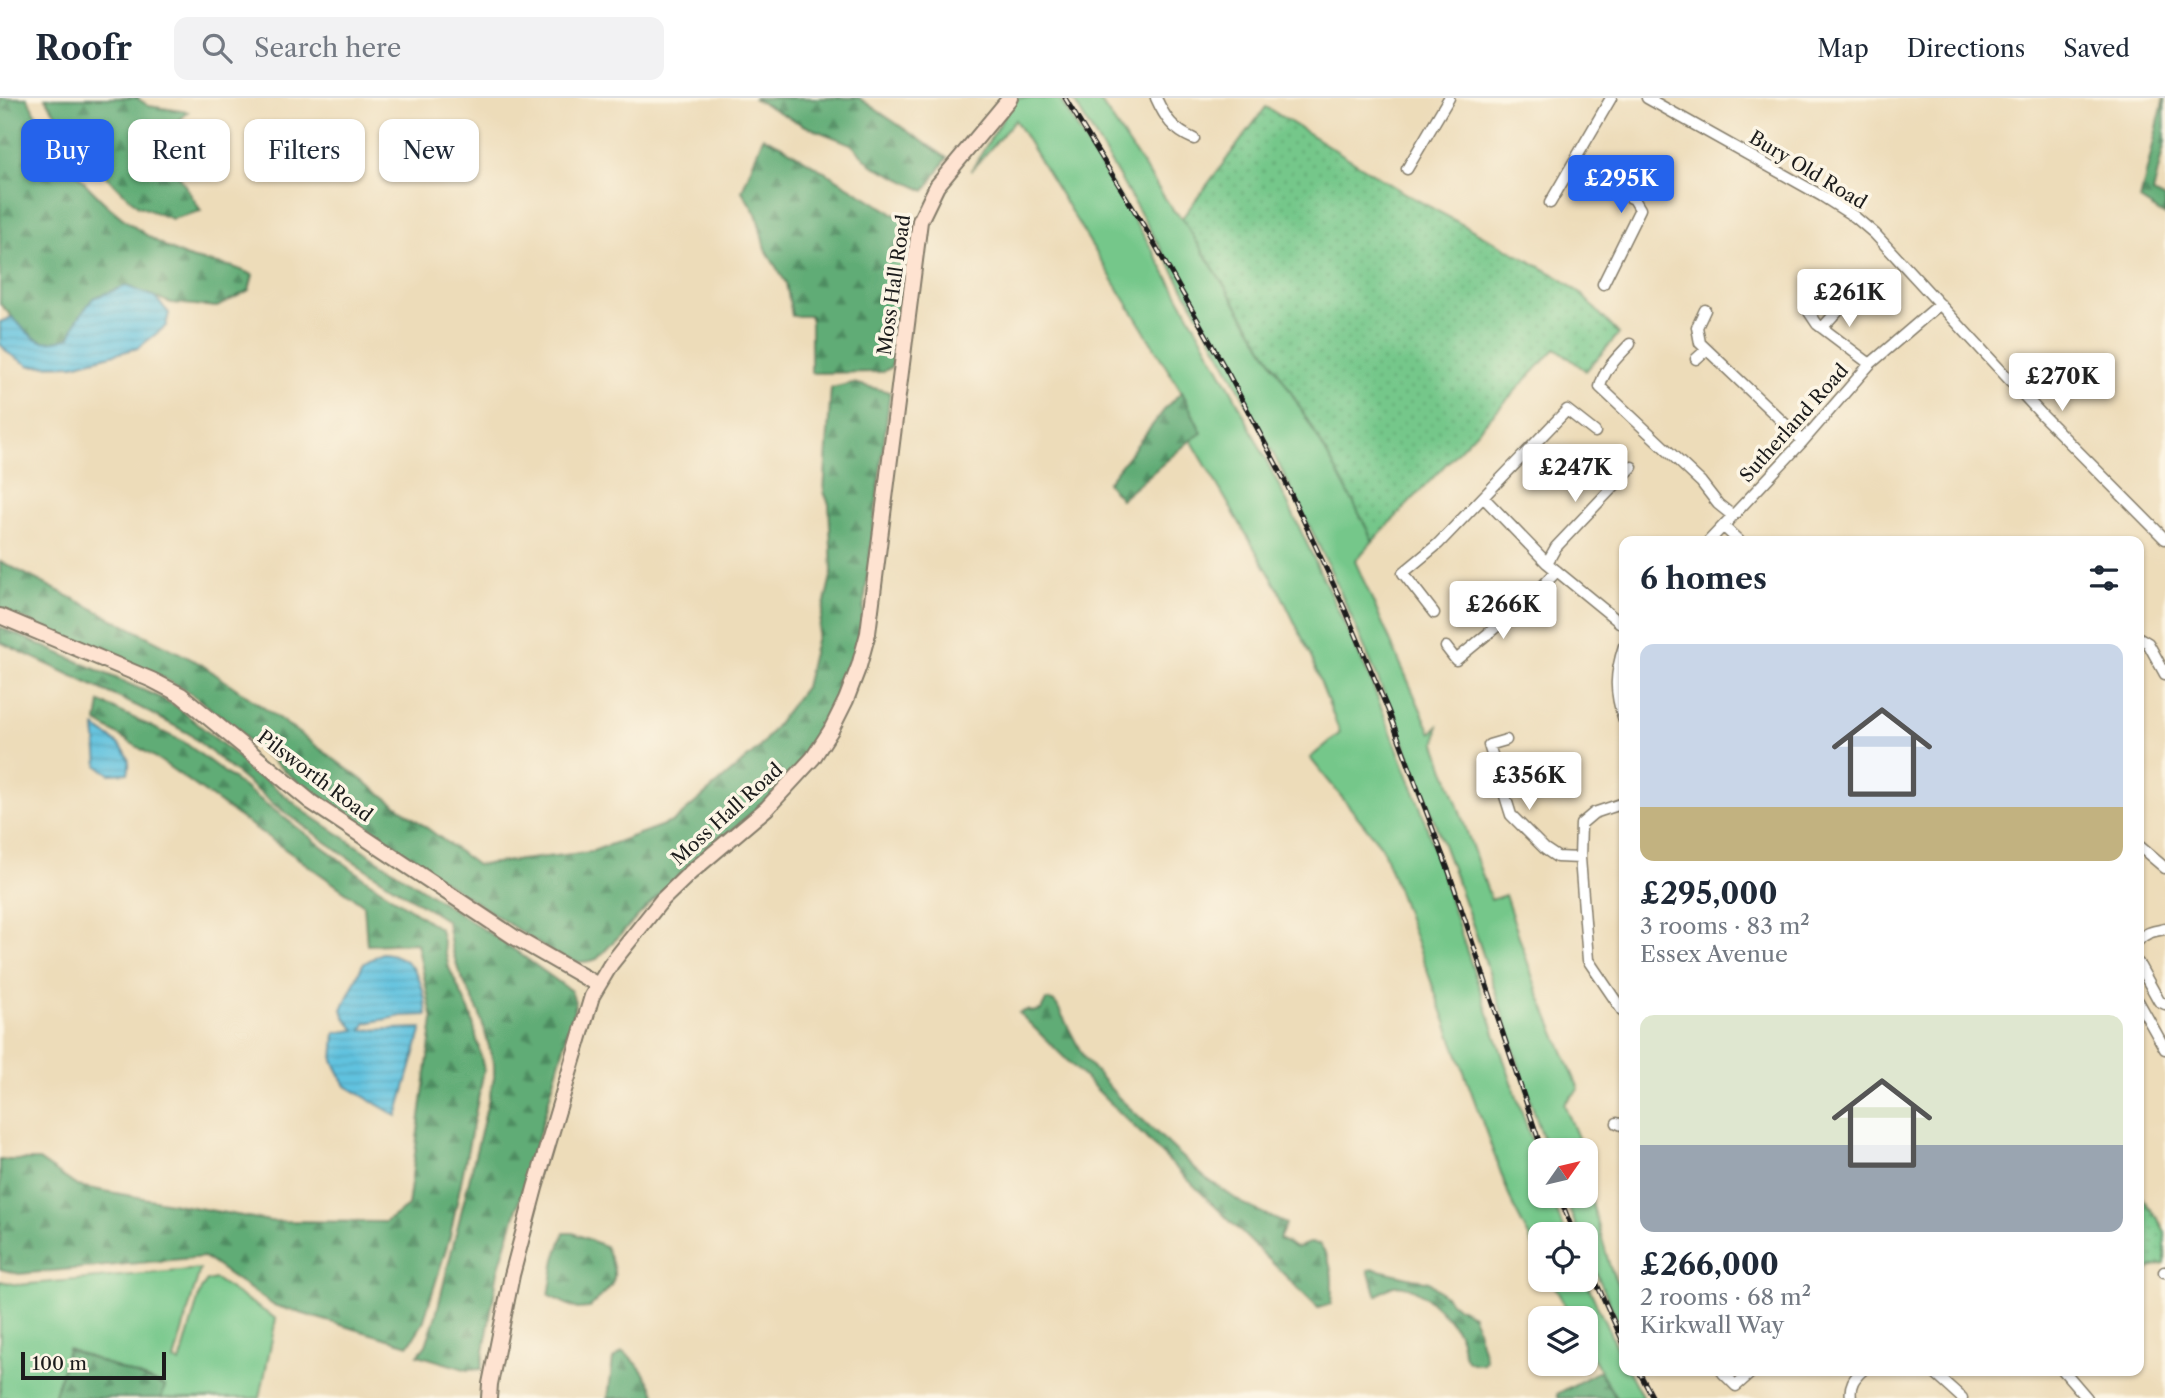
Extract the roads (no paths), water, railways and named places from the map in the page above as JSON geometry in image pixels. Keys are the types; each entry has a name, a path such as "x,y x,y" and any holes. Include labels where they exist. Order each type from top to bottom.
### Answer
{"street":[{"name":"Moss Hall Road","path":"489,1398 512,1275 584,1018 598,985 662,900 767,808 792,782 819,749 846,700 868,633 920,221 937,186 1010,98"},
{"path":"1156,98 1175,130 1194,139"},
{"path":"1407,169 1449,98"},
{"path":"1550,203 1611,98"},
{"name":"Bury Old Road","path":"1647,98 1822,195 1875,234 2042,415 2165,539"},
{"path":"1570,169 1634,199 1640,209 1603,284"},
{"path":"1822,328 1851,296"},
{"name":"Sutherland Road","path":"1714,536 1803,441 1870,364 1940,304"},
{"path":"1705,310 1697,327 1700,343 1803,441"},
{"path":"1809,312 1822,328 1870,364"},
{"path":"1630,344 1609,367 1600,387 1701,482 1718,504 1733,516"},
{"path":"1696,359 1706,350"},
{"path":"1434,612 1403,573 1438,544 1567,410 1595,432"},
{"path":"1547,563 1556,547 1632,467"},
{"path":"1484,498 1547,563 1619,622"},
{"path":"1723,526 1733,536"},
{"path":"1446,647 1456,660 1530,599 1557,571"},
{"name":"Pilsworth Road","path":"0,616 152,680 181,695 311,802 514,937 598,985"},
{"path":"2144,637 2165,674"},
{"path":"1619,662 1616,671 1619,705"},
{"path":"1507,740 1489,745 1511,814 1556,857 1580,858"},
{"path":"1619,805 1594,813 1581,824 1580,858 1588,960 1619,1006"},
{"path":"2144,850 2165,868"},
{"path":"2144,935 2165,929"},
{"path":"2144,974 2159,1000 2165,1004"},
{"path":"2144,1012 2165,1049"},
{"path":"1726,1376 1736,1386 1747,1376"},
{"path":"1851,1398 1851,1387 1857,1376"},
{"path":"1938,1376 1962,1398"},
{"path":"2068,1376 2087,1398"}],"water":[{"path":"126,286 155,297 169,313 166,326 138,348 73,365 30,366 8,353 0,344 0,322 12,317 38,339 51,342 70,337 77,320 93,298"},
{"path":"95,727 125,752 129,765 128,773 110,774 98,766"},
{"path":"382,953 403,959 411,966 421,983 427,1015 402,1016 366,1023 362,1030 422,1028 397,1116 346,1086 333,1061 335,1033 355,1030 342,1009 363,964"}],"railway":[{"path":"1065,98 1150,236 1229,375 1284,479 1344,607 1388,710 1449,872 1538,1138"},
{"path":"1564,1208 1569,1222"},
{"path":"1598,1287 1619,1333"},
{"path":"1641,1376 1653,1398"}]}
